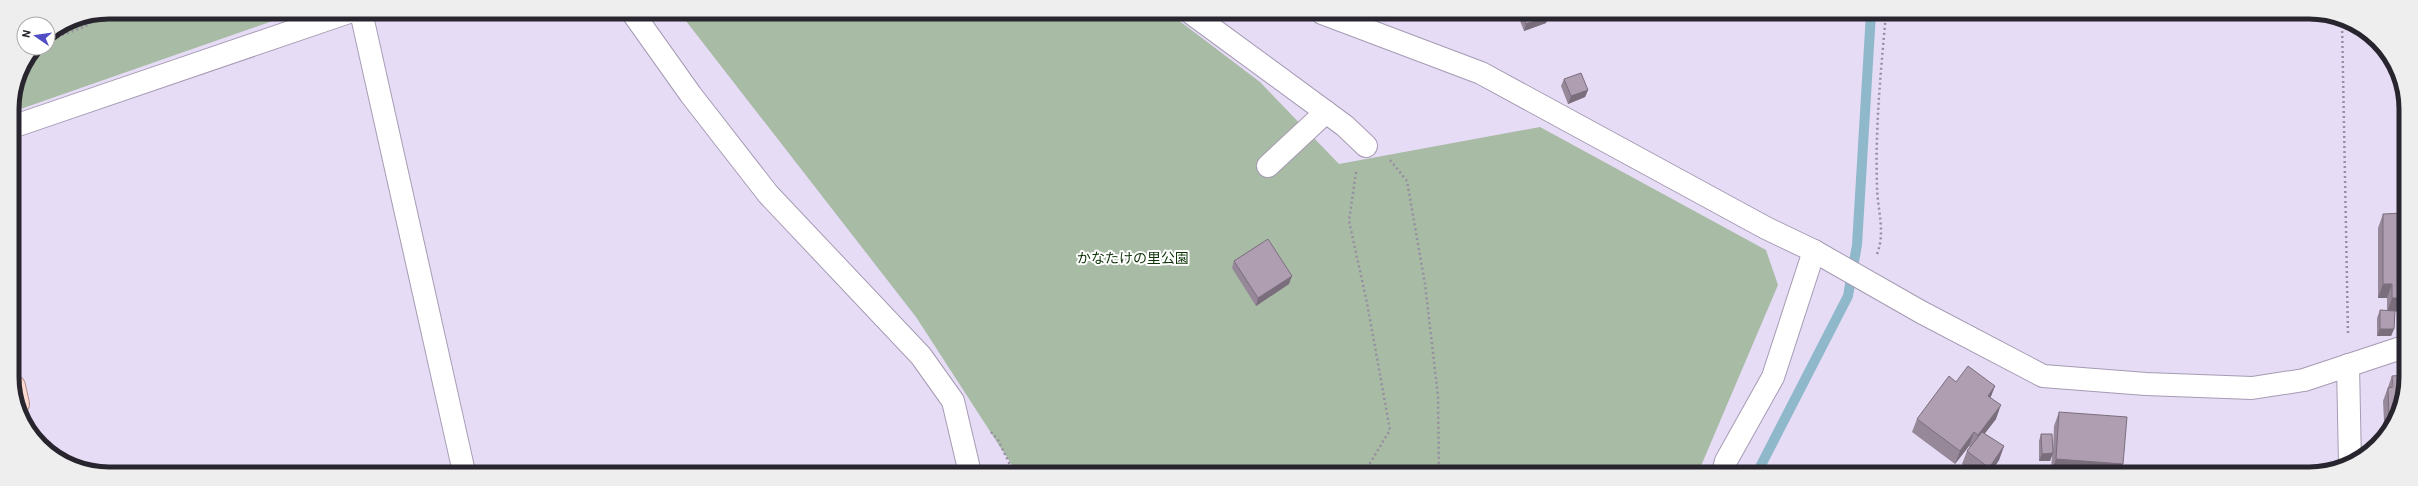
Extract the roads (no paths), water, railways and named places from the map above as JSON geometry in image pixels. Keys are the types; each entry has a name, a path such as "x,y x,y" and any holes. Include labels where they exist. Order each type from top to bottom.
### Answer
{"street":[{"path":"19,125 329,19"},
{"path":"363,19 463,467"},
{"path":"637,19 691,96 768,194 921,356 954,401 969,467"},
{"path":"1199,19 1326,112 1366,146"},
{"path":"1338,19 1481,73 1766,228 1814,251 1921,312 2043,376 2146,384 2252,388 2304,380 2399,349"},
{"path":"1268,166 1326,112"},
{"path":"1724,467 1773,377 1814,251"},
{"path":"2348,365 2350,457"}],"waterway":[{"path":"1760,467 1848,296 1857,245 1871,19"}],"park label":[{"name":"かなたけの里公園","path":"1133,258"}]}
